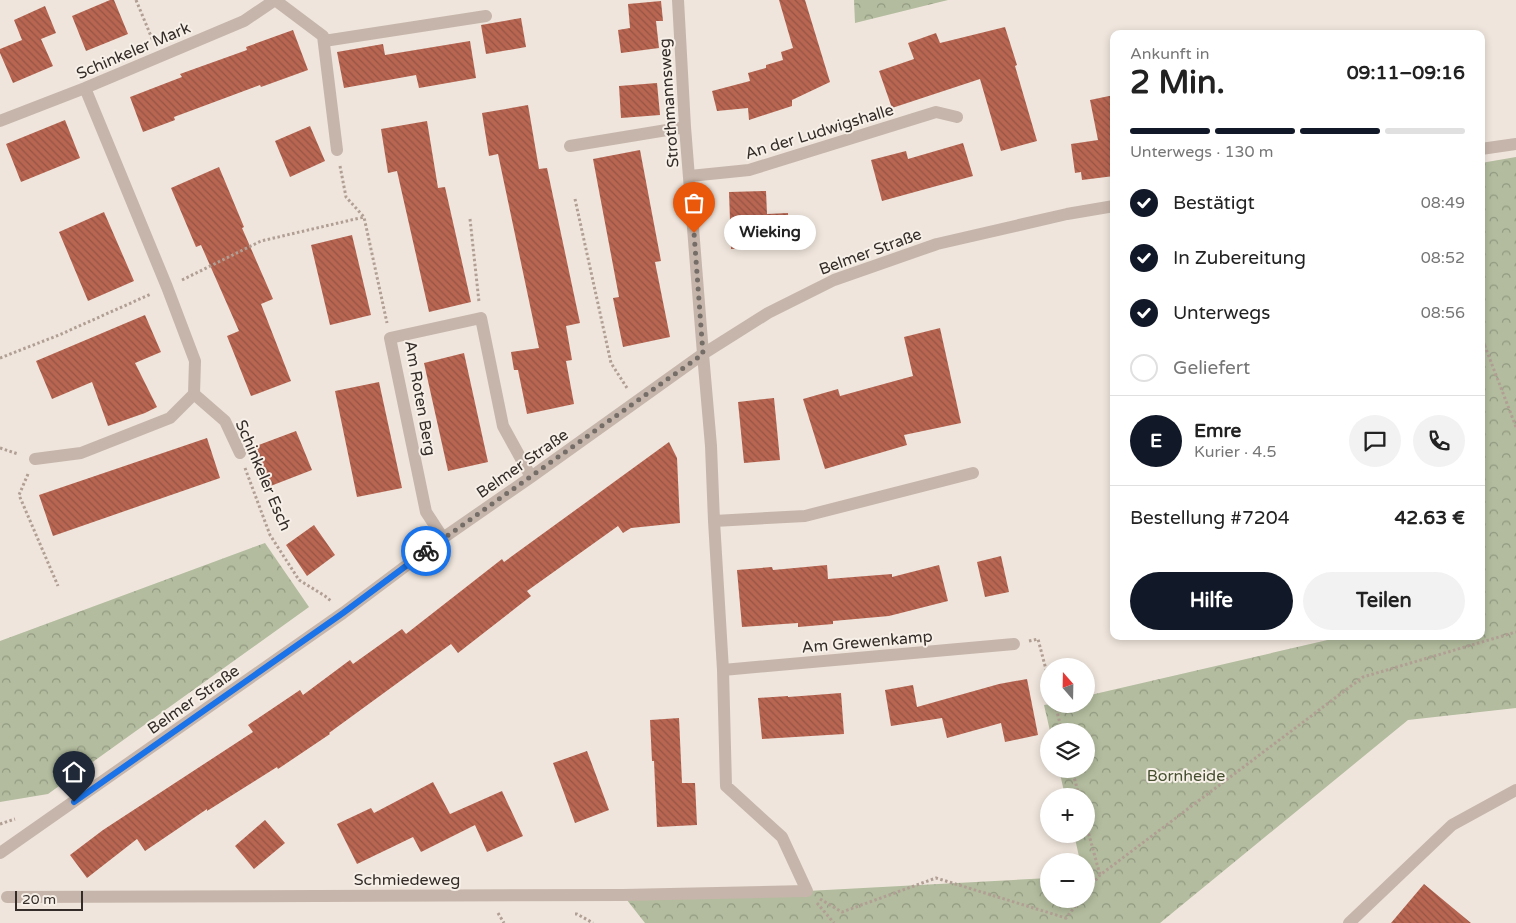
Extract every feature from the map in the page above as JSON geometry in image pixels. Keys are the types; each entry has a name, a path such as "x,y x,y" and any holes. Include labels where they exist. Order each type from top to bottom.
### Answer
{"street":[{"name":"Schinkeler Mark","path":"0,121 85,88 244,21 275,0"},
{"path":"275,0 323,36 337,150"},
{"name":"Strothmannsweg","path":"678,0 703,354"},
{"path":"324,41 486,16"},
{"path":"35,459 81,453 170,418 194,394 195,361 167,287 85,88"},
{"name":"An der Ludwigshalle","path":"690,176 750,170 936,112 957,117"},
{"path":"570,146 686,127"},
{"path":"1485,148 1516,144"},
{"name":"Belmer Straße","path":"0,853 343,613 443,538 703,354 768,313 834,280 937,244 1067,214 1110,207"},
{"path":"481,318 503,426 531,477"},
{"name":"Am Roten Berg","path":"443,538 426,512 390,338 481,318"},
{"path":"703,354 712,446 714,521 723,670 726,786 782,837 807,891"},
{"name":"Schinkeler Esch","path":"194,394 225,421 240,453"},
{"path":"714,521 806,516 973,473"},
{"name":"Am Grewenkamp","path":"723,670 1014,644"},
{"path":"1349,923 1452,825 1516,790"},
{"name":"Schmiedeweg","path":"7,897 623,895 807,891"}],"path":[{"path":"136,0 160,56"},
{"path":"337,150 346,197 364,217 390,338"},
{"path":"575,199 611,363 636,402"},
{"path":"0,358 59,335 167,287 262,241 364,217"},
{"path":"470,219 481,318"},
{"path":"1485,346 1516,427"},
{"path":"0,448 35,459 19,495 58,586"},
{"name":"Schinkeler Esch","path":"240,453 270,535 299,580 325,596 343,613"},
{"path":"1095,881 1100,875 1363,677 1516,632"},
{"path":"1014,644 1038,639 1043,658"},
{"path":"1091,843 1100,875"},
{"path":"807,891 842,912 936,878 1066,918 1074,908"},
{"path":"807,891 834,923"},
{"path":"567,914 577,914 593,923"},
{"path":"499,915 509,915"}],"green space":[{"path":"854,0 948,0 855,23"},
{"name":"Bornheide","path":"1516,157 1516,708 1408,720 1160,923 645,923 623,895 807,891 1040,878 1040,908 1095,908 1095,853 1078,853 1076,843 1095,843 1095,788 1063,788 1061,778 1095,778 1095,723 1048,723 1046,713 1095,713 1095,694 1328,640 1485,640 1485,162"},
{"path":"265,543 309,607 48,794 0,802 0,641"}],"building":[{"path":"114,0 128,34 86,51 72,16"},
{"path":"779,0 805,0 830,82 792,100 792,106 749,120 748,108 717,111 712,91 750,81 748,73 766,68 766,65 783,60 781,52 793,48"},
{"path":"661,1 663,21 656,21 659,48 621,53 618,30 630,28 628,4"},
{"path":"45,6 56,33 41,39 53,66 13,83 0,49 22,40 14,20"},
{"path":"521,18 526,47 486,54 481,25"},
{"path":"1005,27 1037,141 1001,151 980,79 892,108 879,71 914,59 908,43 936,33 940,43"},
{"path":"293,30 308,70 261,87 260,85 174,117 175,120 143,132 130,97 182,77 180,74 247,50 246,47"},
{"path":"470,41 476,78 419,88 416,75 344,88 337,52 383,44 385,55"},
{"path":"657,83 660,115 621,118 619,86"},
{"path":"1110,96 1110,176 1082,180 1081,172 1075,173 1071,144 1098,140 1090,100"},
{"path":"528,105 539,169 547,168 580,323 566,326 572,360 566,361 574,404 527,414 518,370 514,370 511,352 539,348 498,154 489,156 482,113"},
{"path":"65,120 80,158 21,182 6,144"},
{"path":"427,121 438,188 445,187 471,302 429,312 397,171 388,173 381,129"},
{"path":"310,126 325,161 290,177 275,141"},
{"path":"963,143 973,176 882,201 871,160 906,151 908,159"},
{"path":"640,150 661,261 655,262 670,337 623,347 613,298 619,297 593,159"},
{"path":"219,167 244,227 242,228 273,299 261,304 291,381 251,396 227,336 239,331 201,245 196,247 171,188"},
{"path":"766,191 767,214 788,213 789,247 731,249 729,192"},
{"path":"104,212 134,281 88,301 59,232"},
{"path":"352,235 371,315 330,325 311,245"},
{"path":"145,315 161,352 135,363 157,407 108,426 92,382 52,399 36,361"},
{"path":"940,328 961,423 904,435 907,445 825,469 803,399 838,389 840,396 913,376 904,337"},
{"path":"464,353 488,462 448,471 424,363"},
{"path":"379,382 402,488 357,497 335,391"},
{"path":"774,398 780,460 744,463 738,402"},
{"path":"296,431 312,470 268,487 253,447"},
{"path":"207,438 220,478 53,536 39,495"},
{"path":"669,442 677,458 680,523 631,528 623,533 618,526 527,591 531,596 458,653 451,644 330,734 278,769 277,767 207,811 207,809 145,851 137,839 87,878 70,855 103,830 253,732 248,725 300,690 303,695 350,660 353,664 402,629 406,634 502,559 504,562"},
{"path":"314,525 335,555 307,576 286,545"},
{"path":"1001,556 1009,592 985,597 977,562"},
{"path":"827,565 828,579 892,574 892,577 939,565 948,601 889,616 833,621 833,624 798,627 798,623 742,627 737,570 772,567 773,570"},
{"path":"1027,679 1038,735 1005,742 1001,723 947,738 942,718 891,726 885,690 913,685 917,707 999,684"},
{"path":"841,693 844,734 762,739 758,698"},
{"path":"679,718 682,783 695,783 697,825 657,827 650,720"},
{"path":"587,751 609,810 575,823 553,763"},
{"path":"433,782 450,814 502,791 523,836 487,852 475,825 421,852 413,837 357,864 337,824 371,808 374,813"},
{"path":"265,820 285,843 254,869 235,846"},
{"path":"1424,884 1471,923 1391,923"}],"way so far":[{"path":"426,551 703,354 694,233"}],"place":[{"name":"Wieking","path":"694,233"}],"route":[{"path":"74,802 343,613 426,551"}]}
